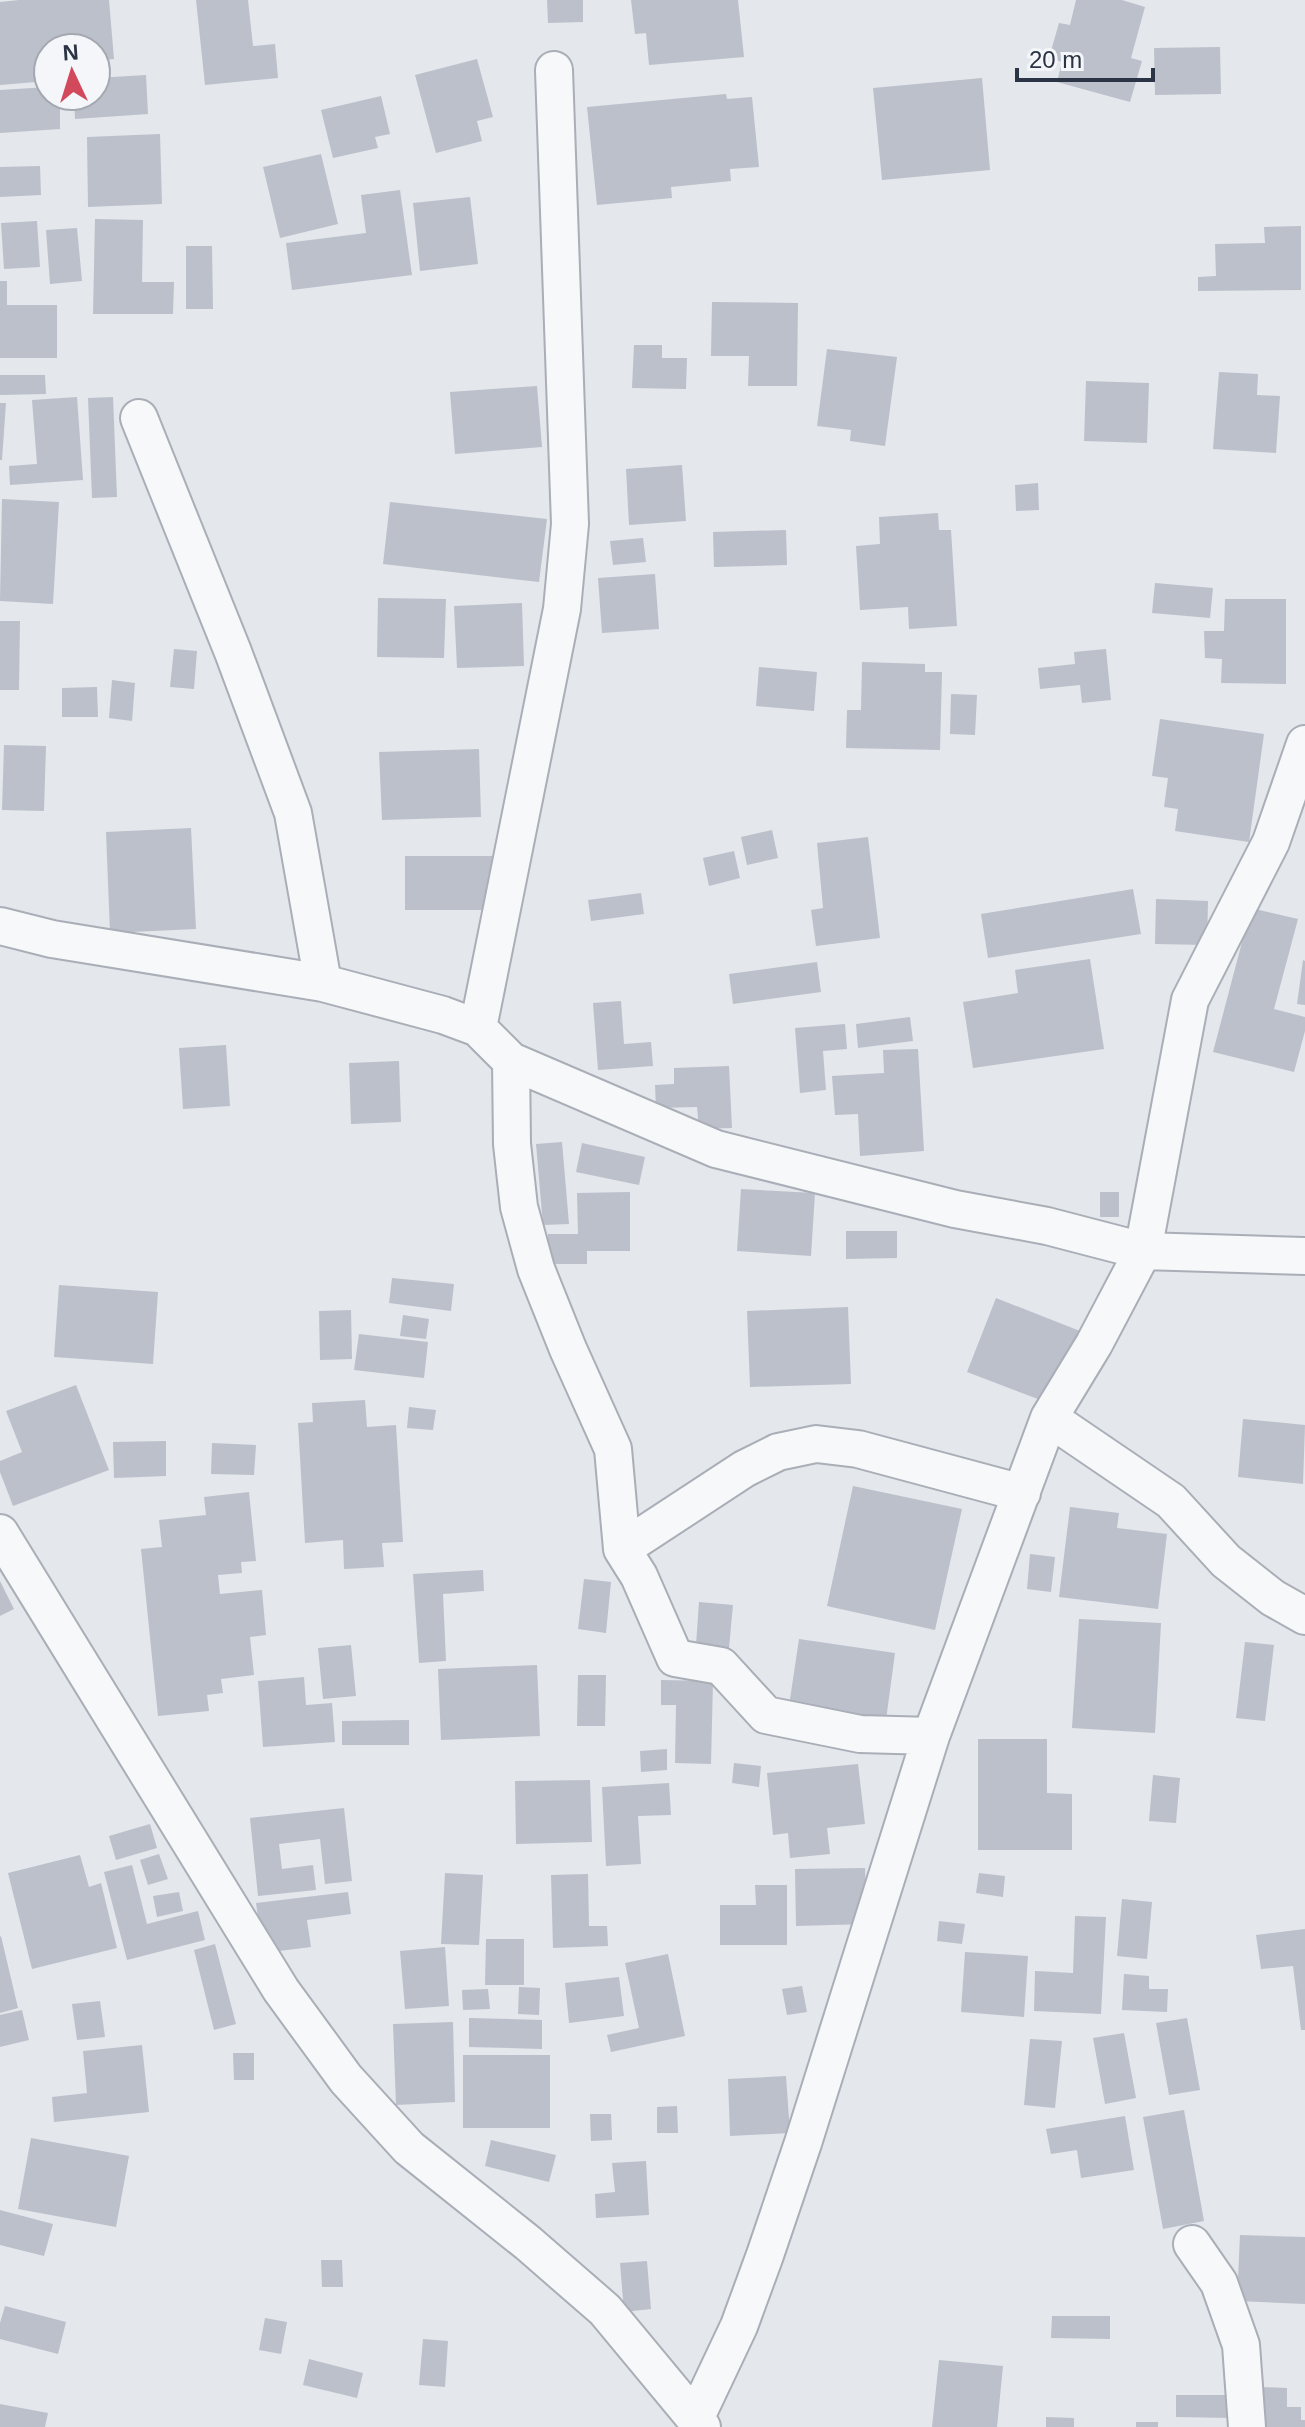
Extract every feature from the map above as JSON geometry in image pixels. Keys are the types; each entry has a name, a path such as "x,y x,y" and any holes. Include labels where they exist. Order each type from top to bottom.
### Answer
{"street":[{"path":"478,1028 562,609 570,524 554,70"},
{"path":"139,418 233,652 293,813 323,983"},
{"path":"0,1533 281,1990 346,2079 409,2148 528,2243 605,2310 699,2422 765,2255 931,1736 1049,1418 1094,1344 1143,1251 1190,1000 1271,842 1305,744"},
{"path":"0,926 52,939 323,983 443,1015 478,1028 511,1061 716,1149 955,1209 1047,1226 1143,1251 1305,1256"},
{"path":"511,1061 512,1144 519,1207 536,1269 613,1449 622,1549 639,1576 675,1658 721,1666 766,1715 860,1734 931,1736"},
{"path":"1049,1418 1171,1501 1226,1561 1273,1598 1305,1616"},
{"path":"622,1549 744,1469 778,1452 816,1444 858,1449 1022,1493"},
{"path":"1192,2244 1219,2283 1241,2345 1247,2427"}],"building":[{"path":"109,0 112,32 32,32 32,82 0,85 0,2"},
{"path":"196,0 248,0 253,46 275,44 278,78 205,85"},
{"path":"547,0 583,0 583,22 548,23"},
{"path":"631,0 738,0 744,57 649,65 646,33 635,34"},
{"path":"1076,0 1122,0 1145,7 1131,58 1142,61 1130,102 1057,82 1062,62 1049,58 1059,23 1070,25"},
{"path":"1220,47 1221,94 1155,95 1154,48"},
{"path":"477,59 493,117 477,121 482,141 436,153 415,75"},
{"path":"146,75 148,114 75,119 75,112 112,112 112,77"},
{"path":"982,78 990,170 882,180 873,88"},
{"path":"32,88 32,112 60,112 60,129 0,133 0,90"},
{"path":"726,94 727,99 752,97 759,167 730,169 731,181 671,187 672,198 597,205 587,107"},
{"path":"381,96 390,134 375,137 378,148 333,158 321,110"},
{"path":"160,134 162,204 88,207 87,137"},
{"path":"321,154 338,224 280,238 263,167"},
{"path":"40,166 41,195 0,197 0,167"},
{"path":"400,190 412,275 292,290 286,243 366,233 361,195"},
{"path":"470,197 478,264 420,271 413,203"},
{"path":"95,219 143,220 142,282 174,282 173,314 93,314"},
{"path":"37,221 40,267 4,269 1,223"},
{"path":"1301,226 1301,290 1198,291 1198,277 1216,276 1215,244 1265,243 1264,227"},
{"path":"77,228 82,281 50,284 46,230"},
{"path":"186,246 212,246 213,309 186,309"},
{"path":"0,281 7,281 7,305 57,305 57,358 0,358"},
{"path":"712,302 798,303 797,386 748,386 749,356 711,356"},
{"path":"634,345 662,345 662,358 687,358 686,389 632,388"},
{"path":"827,349 897,357 885,446 850,441 851,430 817,426"},
{"path":"1219,372 1258,374 1257,395 1280,396 1276,453 1213,449"},
{"path":"0,375 45,375 46,394 0,395"},
{"path":"1086,381 1149,383 1147,443 1084,441"},
{"path":"537,386 542,447 455,454 450,392"},
{"path":"77,397 83,480 10,485 9,466 37,464 32,400"},
{"path":"113,397 117,497 92,498 88,398"},
{"path":"0,403 6,403 2,460 0,460"},
{"path":"682,465 686,521 629,525 626,469"},
{"path":"1038,483 1039,510 1016,511 1015,485"},
{"path":"2,499 59,502 53,604 0,601"},
{"path":"390,502 547,519 539,582 383,564"},
{"path":"938,513 939,530 951,530 957,626 909,629 908,607 860,610 856,546 880,544 879,517"},
{"path":"786,530 787,565 714,567 713,532"},
{"path":"643,538 646,562 613,565 610,541"},
{"path":"655,574 659,629 602,633 598,578"},
{"path":"1155,583 1213,588 1210,618 1152,613"},
{"path":"378,598 446,599 444,658 377,657"},
{"path":"1225,599 1286,599 1286,684 1221,683 1222,659 1205,658 1204,631 1224,631"},
{"path":"522,603 524,666 457,668 454,606"},
{"path":"0,621 20,621 19,690 0,690"},
{"path":"174,649 197,651 194,689 170,687"},
{"path":"1106,649 1111,700 1082,703 1080,685 1040,689 1038,668 1075,664 1074,652"},
{"path":"862,662 925,664 925,672 942,672 940,750 846,748 847,710 861,710"},
{"path":"759,667 817,672 814,711 756,706"},
{"path":"112,680 135,683 132,721 109,718"},
{"path":"97,687 98,717 62,717 62,688"},
{"path":"951,694 977,695 975,735 950,734"},
{"path":"1160,719 1264,734 1249,842 1175,831 1178,809 1164,807 1168,778 1152,776"},
{"path":"4,745 46,746 44,811 2,810"},
{"path":"479,749 481,817 382,820 379,752"},
{"path":"191,828 196,929 110,933 106,832"},
{"path":"772,830 778,858 747,865 741,837"},
{"path":"868,837 880,938 816,946 811,910 823,908 817,843"},
{"path":"734,851 740,878 709,886 703,858"},
{"path":"405,856 492,856 492,910 405,910"},
{"path":"1133,889 1141,934 988,958 981,914"},
{"path":"641,893 644,914 591,921 588,900"},
{"path":"1156,899 1208,901 1207,945 1155,944"},
{"path":"1251,908 1298,919 1274,1009 1305,1017 1305,1031 1294,1072 1213,1052"},
{"path":"1090,959 1104,1049 973,1068 963,1002 1018,993 1015,970"},
{"path":"1305,961 1305,1005 1297,1004"},
{"path":"817,962 821,992 733,1004 729,974"},
{"path":"621,1001 624,1044 651,1042 653,1066 598,1070 593,1003"},
{"path":"910,1017 913,1041 858,1048 856,1024"},
{"path":"845,1024 847,1049 823,1051 826,1090 800,1093 795,1028"},
{"path":"226,1045 230,1106 183,1109 179,1048"},
{"path":"918,1049 924,1151 860,1156 858,1114 835,1115 832,1076 884,1073 883,1050"},
{"path":"399,1061 401,1122 351,1124 349,1063"},
{"path":"729,1066 732,1128 699,1129 697,1107 656,1108 655,1085 674,1084 674,1068"},
{"path":"562,1142 569,1224 543,1225 536,1144"},
{"path":"582,1143 645,1157 639,1185 576,1172"},
{"path":"741,1189 815,1193 811,1256 737,1251"},
{"path":"630,1192 630,1251 587,1251 587,1264 548,1264 548,1234 578,1234 577,1193"},
{"path":"1100,1192 1119,1192 1119,1217 1100,1217"},
{"path":"846,1231 897,1231 897,1258 846,1259"},
{"path":"392,1278 454,1284 451,1311 389,1303"},
{"path":"59,1285 158,1292 153,1364 54,1357"},
{"path":"996,1298 1080,1331 1051,1404 967,1372"},
{"path":"848,1307 851,1384 750,1387 747,1311"},
{"path":"351,1310 352,1359 320,1360 319,1311"},
{"path":"403,1315 429,1319 426,1339 400,1336"},
{"path":"359,1334 428,1342 424,1378 354,1370"},
{"path":"76,1385 109,1470 13,1506 0,1472 0,1461 22,1452 6,1411"},
{"path":"365,1400 367,1427 396,1425 403,1542 382,1543 384,1567 344,1569 343,1540 305,1543 298,1423 313,1422 312,1403"},
{"path":"409,1407 436,1410 433,1430 407,1428"},
{"path":"1243,1419 1305,1425 1303,1484 1238,1477"},
{"path":"166,1441 166,1476 114,1478 113,1442"},
{"path":"212,1443 256,1445 254,1475 211,1474"},
{"path":"853,1486 962,1509 935,1630 827,1606"},
{"path":"249,1492 256,1561 241,1562 242,1573 218,1575 220,1594 262,1590 266,1635 250,1637 254,1675 221,1679 223,1693 207,1695 209,1711 158,1716 141,1549 162,1547 159,1520 206,1515 204,1497"},
{"path":"1070,1507 1119,1513 1117,1528 1167,1534 1158,1609 1059,1597"},
{"path":"1030,1554 1055,1557 1051,1592 1027,1589"},
{"path":"483,1570 484,1591 443,1594 446,1661 419,1663 413,1574"},
{"path":"584,1579 611,1582 606,1633 578,1629"},
{"path":"0,1581 14,1609 0,1616"},
{"path":"699,1602 733,1605 729,1648 696,1645"},
{"path":"1079,1619 1161,1623 1155,1733 1072,1728"},
{"path":"799,1639 895,1653 886,1720 789,1706"},
{"path":"1245,1642 1274,1645 1265,1721 1236,1718"},
{"path":"351,1645 356,1696 323,1699 318,1648"},
{"path":"537,1665 540,1736 441,1740 438,1669"},
{"path":"578,1675 606,1675 605,1726 577,1726"},
{"path":"304,1677 306,1705 332,1703 335,1742 263,1747 258,1681"},
{"path":"661,1680 713,1681 711,1764 675,1763 676,1705 661,1705"},
{"path":"409,1720 409,1745 342,1745 342,1721"},
{"path":"978,1739 1047,1739 1047,1793 1072,1794 1072,1850 978,1850"},
{"path":"667,1749 667,1770 641,1772 640,1751"},
{"path":"734,1763 761,1766 759,1787 732,1783"},
{"path":"858,1764 865,1824 827,1828 830,1854 790,1858 788,1833 773,1835 767,1773"},
{"path":"1153,1775 1180,1778 1176,1823 1149,1821"},
{"path":"590,1780 592,1842 516,1844 515,1781"},
{"path":"669,1783 671,1815 638,1816 641,1864 606,1866 602,1787"},
{"path":"344,1808 352,1881 325,1884 320,1839 279,1844 282,1869 313,1865 316,1890 258,1896 250,1818"},
{"path":"150,1824 157,1848 116,1860 109,1836"},
{"path":"159,1854 168,1879 148,1885 140,1860"},
{"path":"80,1855 89,1887 101,1883 117,1948 32,1969 8,1873"},
{"path":"132,1865 147,1924 198,1911 205,1940 127,1960 104,1872"},
{"path":"865,1868 867,1924 796,1926 795,1869"},
{"path":"445,1873 483,1875 479,1945 441,1944"},
{"path":"979,1873 1005,1876 1003,1897 976,1893"},
{"path":"588,1874 589,1926 607,1926 608,1946 553,1948 551,1875"},
{"path":"755,1885 787,1885 787,1945 720,1945 720,1905 756,1905"},
{"path":"179,1892 183,1911 157,1917 153,1896"},
{"path":"348,1892 351,1914 307,1920 311,1947 263,1953 256,1903"},
{"path":"1122,1899 1152,1902 1147,1959 1117,1956"},
{"path":"1075,1916 1106,1917 1101,2014 1034,2011 1035,1971 1073,1973"},
{"path":"939,1921 965,1924 962,1944 937,1941"},
{"path":"1305,1929 1305,2030 1301,2030 1293,1966 1261,1969 1256,1935"},
{"path":"0,1937 18,2008 0,2013"},
{"path":"486,1939 524,1939 524,1985 485,1985"},
{"path":"215,1944 236,2024 214,2030 194,1950"},
{"path":"445,1947 449,2006 405,2009 400,1951"},
{"path":"965,1952 1028,1956 1024,2017 961,2012"},
{"path":"668,1954 685,2036 611,2052 607,2035 639,2028 625,1963"},
{"path":"1124,1974 1149,1976 1149,1989 1168,1989 1167,2012 1122,2010"},
{"path":"619,1977 624,2016 569,2023 565,1983"},
{"path":"802,1986 807,2012 787,2015 782,1989"},
{"path":"519,1987 540,1988 539,2015 518,2014"},
{"path":"488,1989 490,2009 463,2010 462,1990"},
{"path":"100,2001 105,2037 77,2040 72,2004"},
{"path":"22,2010 29,2040 0,2047 0,2015"},
{"path":"469,2018 542,2020 542,2049 469,2047"},
{"path":"1187,2018 1200,2090 1169,2095 1156,2023"},
{"path":"453,2022 455,2102 396,2105 393,2024"},
{"path":"1124,2033 1136,2098 1105,2104 1093,2038"},
{"path":"1030,2039 1062,2041 1055,2108 1024,2105"},
{"path":"142,2045 149,2112 54,2122 52,2097 87,2093 83,2051"},
{"path":"233,2053 254,2053 254,2080 234,2080"},
{"path":"463,2055 550,2055 550,2128 463,2128"},
{"path":"786,2076 790,2133 730,2136 728,2079"},
{"path":"677,2106 678,2133 657,2133 657,2107"},
{"path":"1184,2110 1204,2221 1163,2229 1143,2117"},
{"path":"590,2114 611,2114 612,2140 591,2141"},
{"path":"1125,2116 1134,2170 1081,2178 1077,2150 1051,2154 1046,2129"},
{"path":"31,2138 129,2156 116,2227 18,2209"},
{"path":"491,2140 556,2155 549,2182 485,2166"},
{"path":"646,2161 649,2215 596,2218 595,2194 615,2192 612,2163"},
{"path":"0,2210 53,2224 44,2256 0,2245"},
{"path":"1240,2235 1305,2237 1305,2304 1237,2301"},
{"path":"321,2260 342,2260 343,2287 322,2287"},
{"path":"647,2261 651,2309 624,2312 620,2263"},
{"path":"5,2306 66,2322 58,2354 0,2339"},
{"path":"1052,2316 1110,2316 1110,2339 1051,2338"},
{"path":"265,2318 287,2322 281,2354 259,2350"},
{"path":"423,2339 448,2341 445,2387 419,2385"},
{"path":"309,2359 363,2373 357,2398 303,2385"},
{"path":"939,2360 1003,2366 997,2427 932,2427"},
{"path":"1260,2387 1287,2388 1287,2407 1301,2407 1301,2420 1305,2420 1305,2427 1258,2427"},
{"path":"1176,2395 1234,2395 1233,2418 1176,2417"},
{"path":"0,2404 48,2413 45,2427 0,2427"},
{"path":"1046,2417 1074,2418 1074,2427 1046,2427"},
{"path":"1136,2422 1158,2422 1158,2427 1136,2427"}]}
